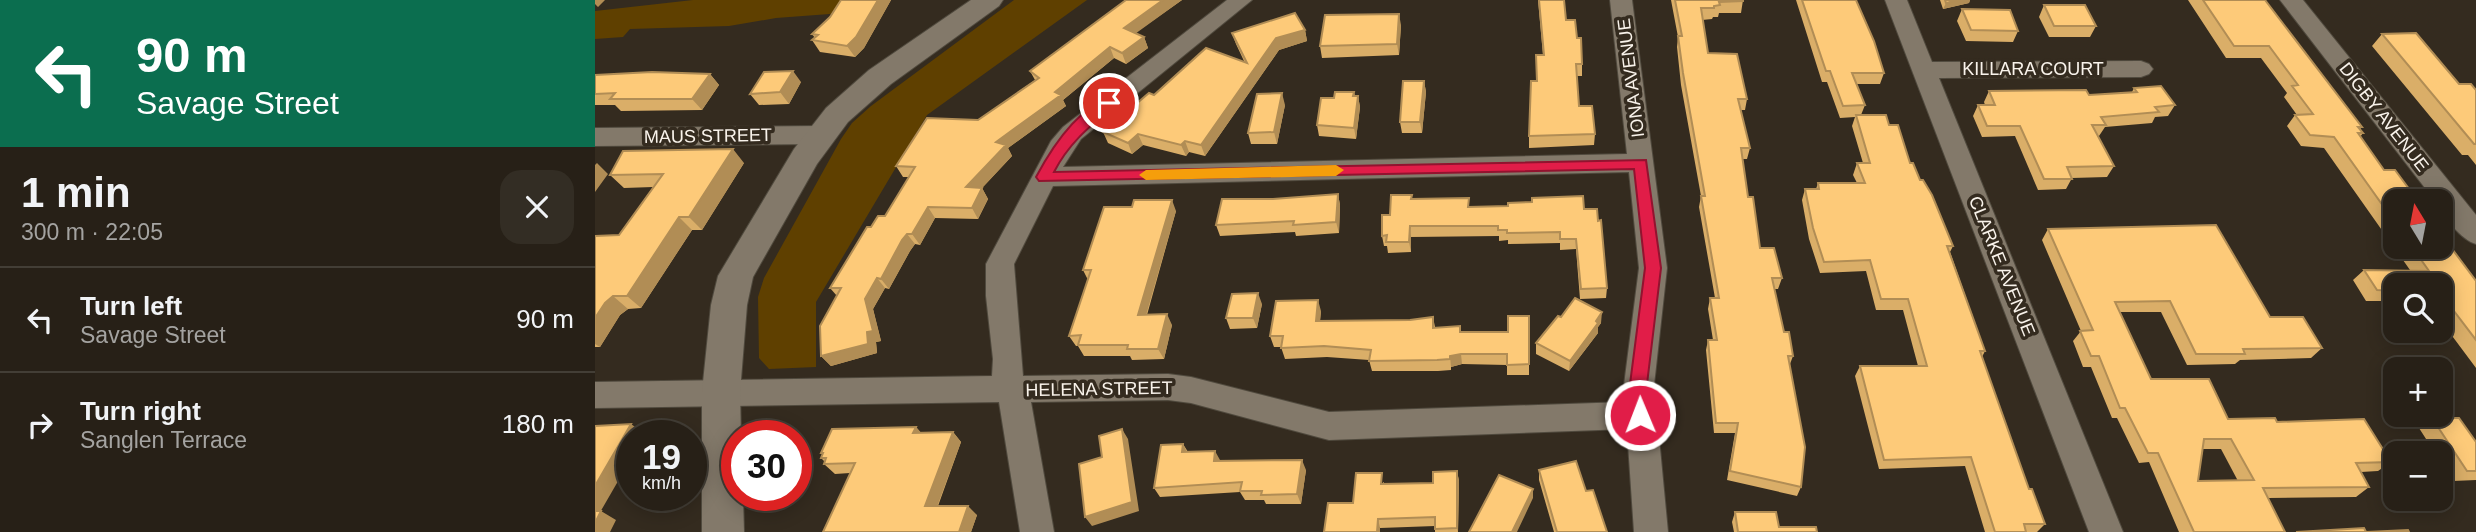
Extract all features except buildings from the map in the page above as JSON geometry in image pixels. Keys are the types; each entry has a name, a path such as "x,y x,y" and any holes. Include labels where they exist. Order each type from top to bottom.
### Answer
{"street":[{"path":"723,532 721,392 729,305 736,276 820,135 837,116 880,77 989,0"},
{"path":"1037,532 1009,391 1011,365 999,297 1000,264 1060,147 1072,133 1241,0"},
{"name":"IONA AVENUE","path":"1622,0 1653,268 1639,384 1651,532"},
{"name":"CLARKE AVENUE","path":"1896,0 2106,532"},
{"name":"DIGBY AVENUE","path":"2291,0 2476,234"},
{"name":"KILLARA COURT","path":"1924,70 2141,69"},
{"name":"MAUS STREET","path":"595,137 820,135"},
{"path":"1044,177 1641,163"},
{"name":"HELENA STREET","path":"595,395 1177,387 1329,426 1640,415"}],"shaded area":[{"path":"693,0 850,0 843,13 776,18 729,26 630,29 623,37 595,39 595,11"},
{"path":"1014,0 1087,0 927,115 816,302 816,367 769,369 759,358 758,297 764,278 841,139 852,123 871,106"}],"slow traffic":[{"path":"1146,175 1336,170"}],"route":[{"path":"1109,103 1072,133 1060,147 1044,177 1641,163 1653,268 1639,384 1640,415"}]}
